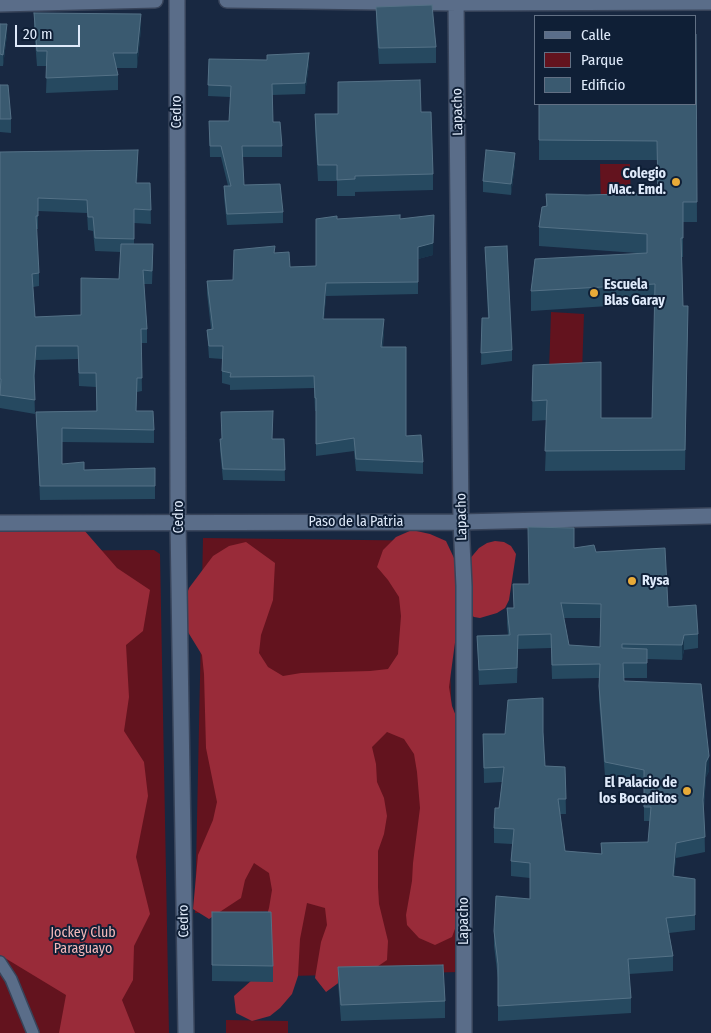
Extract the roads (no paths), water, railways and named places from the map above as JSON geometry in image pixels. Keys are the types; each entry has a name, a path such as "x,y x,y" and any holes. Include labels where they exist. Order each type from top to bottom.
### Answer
{"street":[{"path":"0,4 155,0"},
{"name":"Cedro","path":"177,0 178,522 186,1033"},
{"path":"227,0 711,2"},
{"name":"Lapacho","path":"456,1 461,522 464,606 464,1033"},
{"name":"Paso de la Patria","path":"0,523 461,522 711,516"}],"lane":[{"path":"0,962 11,979 33,1033"}],"place":[{"name":"Colegio Mac. Emd.","path":"676,182"},
{"name":"Escuela Blas Garay","path":"594,293"},
{"name":"Rysa","path":"632,581"},
{"name":"El Palacio de los Bocaditos","path":"687,791"}],"park label":[{"name":"Jockey Club Paraguayo","path":"83,942"}]}
